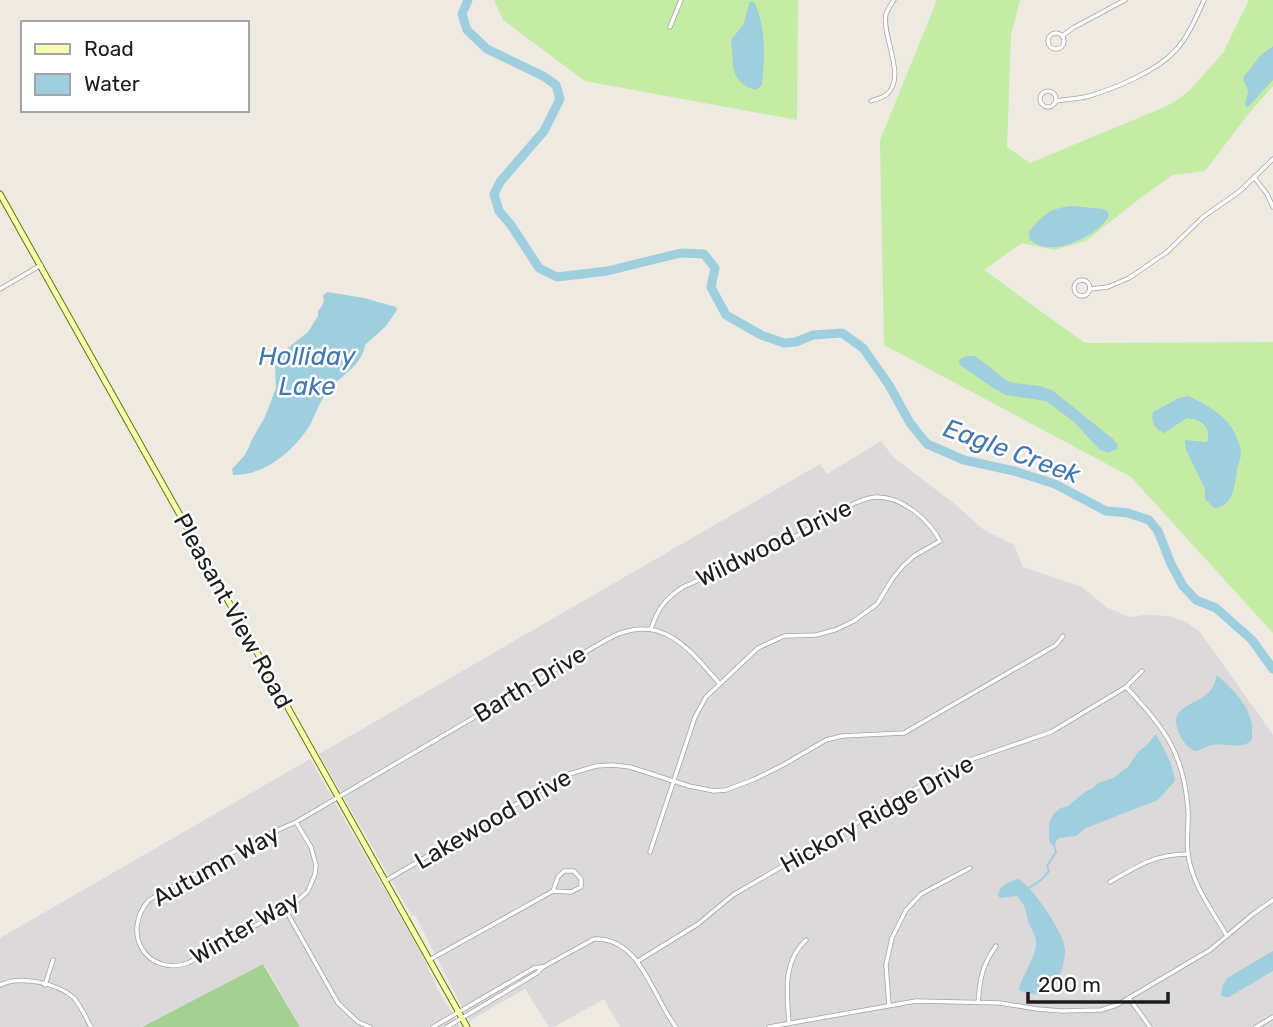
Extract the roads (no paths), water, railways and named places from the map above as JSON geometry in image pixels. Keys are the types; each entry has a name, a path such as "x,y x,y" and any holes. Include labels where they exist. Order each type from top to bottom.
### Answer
{"main road":[{"name":"Pleasant View Road","path":"0,194 467,1027"}],"street":[{"path":"670,27 681,0"},
{"path":"871,101 886,95 895,80 886,17 894,0"},
{"path":"1062,36 1125,0"},
{"path":"1056,101 1056,95 1049,91 1042,94 1040,99 1041,104 1049,107 1056,101 1086,97 1155,67 1176,51 1204,0"},
{"path":"1053,34 1062,36 1064,41 1060,47 1053,48 1049,45 1049,37 1053,34"},
{"path":"1090,289 1084,280 1077,282 1074,288 1076,295 1081,296 1090,289 1108,287 1129,278 1167,252 1203,216 1240,191 1273,159"},
{"path":"1254,177 1273,207"},
{"path":"0,289 41,265"},
{"name":"Wildwood Drive","path":"650,852 699,707 719,683 758,648 784,636 817,635 854,621 877,604 903,566 914,556 940,541 934,531 905,505 876,497 858,502 783,543 683,587 660,607 651,629"},
{"path":"651,629 685,645 719,683"},
{"name":"Barth Drive","path":"337,798 594,646 624,631 651,629"},
{"name":"Lakewood Drive","path":"385,881 566,775 579,770 613,765 630,767 701,788 726,790 783,765 826,740 842,736 904,733 1056,645 1063,635"},
{"name":"Hickory Ridge Drive","path":"638,961 698,924 733,895 934,778 964,762 1051,732 1126,687 1142,671"},
{"path":"1126,687 1155,718 1176,752 1182,769 1189,812 1188,854 1197,885 1227,936"},
{"name":"Autumn Way","path":"150,957 144,952 136,934 139,916 149,900 253,841 296,822 337,798"},
{"name":"Winter Way","path":"150,957 166,966 177,967 188,963 302,898 315,874 316,864 312,847 296,822"},
{"path":"1110,882 1154,858 1188,854"},
{"path":"889,1005 886,965 892,938 906,910 921,894 970,868"},
{"path":"429,960 553,891 571,892 581,887 581,879 574,871 564,871 558,877 553,891"},
{"path":"769,1027 916,1001 1000,1003 1037,1009 1101,1010 1117,1005 1210,950 1273,900"},
{"path":"285,909 338,1003 358,1022 370,1027"},
{"path":"447,1027 543,967 598,938 626,949 638,961 676,1027"},
{"path":"789,1023 786,992 791,960 806,940"},
{"path":"978,1002 980,978 996,946"},
{"path":"45,985 53,960"},
{"path":"433,1027 534,968 543,967"},
{"path":"0,985 22,980 63,991 73,998 92,1027"},
{"path":"1129,998 1150,1027"},
{"path":"1256,1027 1273,1017"}],"water":[{"path":"750,1 755,3 759,13 764,44 762,85 756,90 747,87 737,77 731,40 743,25"},
{"path":"1273,46 1273,80 1247,108 1245,104 1248,92 1244,76 1260,56"},
{"path":"1072,206 1104,209 1109,216 1090,235 1062,246 1045,247 1030,240 1029,232 1043,217 1052,211"},
{"name":"Holliday Lake","path":"328,292 364,298 396,307 397,310 386,326 365,345 355,365 326,394 297,443 267,466 245,474 233,475 232,469 244,456 265,417 276,388 275,366 284,351 308,332 318,316 324,300 323,295"},
{"path":"966,356 978,358 1013,383 1052,390 1113,439 1118,445 1117,449 1108,453 1100,450 1074,422 1046,401 1006,395 993,388 960,365 959,360"},
{"path":"1188,396 1218,413 1232,428 1239,444 1241,455 1233,492 1221,507 1214,508 1205,499 1205,489 1186,450 1185,440 1207,442 1207,428 1197,420 1187,418 1164,433 1158,430 1153,422 1153,412"},
{"path":"1217,675 1246,708 1252,724 1252,739 1244,745 1216,744 1194,750 1188,747 1180,736 1176,725 1177,716 1183,708 1209,692"},
{"path":"1156,735 1170,763 1175,781 1158,800 1086,828 1076,836 1060,838 1051,845 1049,823 1054,813 1068,806 1098,783 1113,778 1128,767 1138,752"},
{"path":"1019,879 1048,912 1064,944 1064,963 1060,975 1050,993 1045,995 1020,991 1036,947 1036,939 1020,899 1017,896 1000,898 998,895 1006,884"},
{"path":"1273,951 1273,971 1229,997 1221,995 1227,978"}],"waterway":[{"name":"Eagle Creek","path":"468,0 462,14 467,30 487,49 556,85 560,99 544,131 500,182 494,194 499,211 539,268 557,277 607,271 681,253 704,254 715,268 711,287 726,315 761,335 784,343 796,342 813,335 842,333 863,348 889,385 910,423 927,444 964,460 1014,471 1055,484 1106,511 1128,513 1149,520 1158,531 1183,586 1196,600 1216,608 1252,640 1273,669"},
{"path":"1029,888 1049,871 1047,866 1056,852 1054,844"}]}
